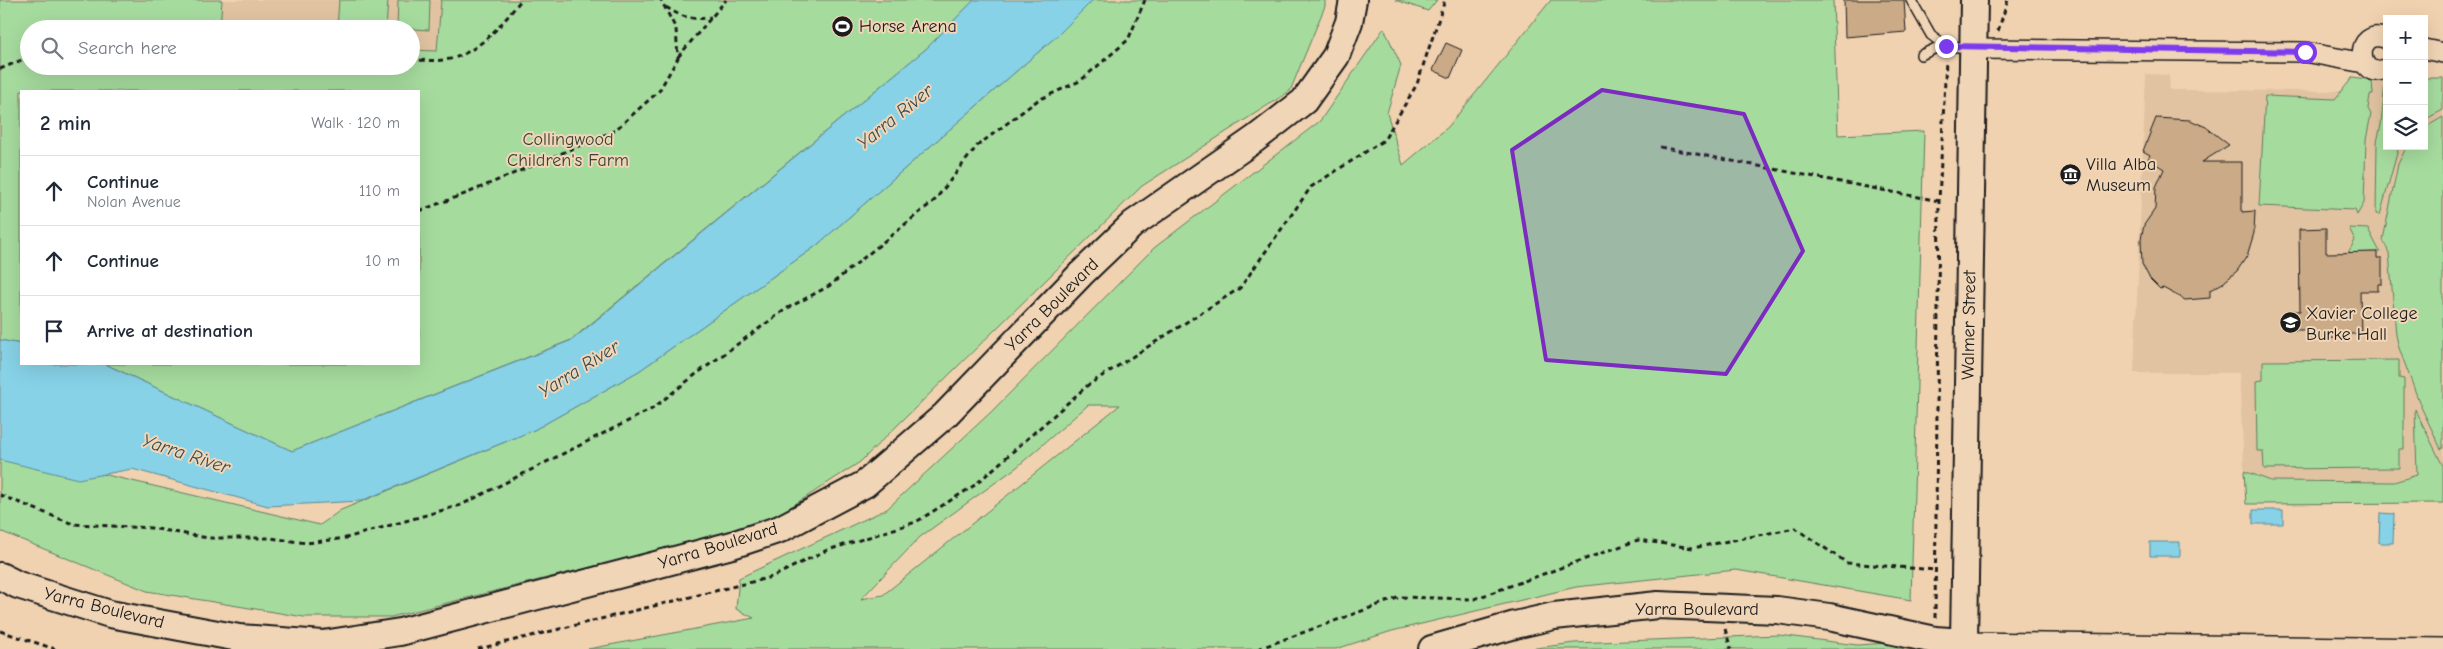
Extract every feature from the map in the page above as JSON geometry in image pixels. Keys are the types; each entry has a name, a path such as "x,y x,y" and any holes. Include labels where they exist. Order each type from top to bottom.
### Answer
{"street":[{"name":"Yarra Boulevard","path":"0,576 18,585 110,614 239,638 323,644 400,632 732,546 780,528 864,484 945,415 1081,274 1133,224 1255,139 1304,101 1336,56 1349,22 1353,0"},
{"name":"Walmer Street","path":"1964,646 1985,49 1974,0"},
{"path":"1985,49 2305,52 2366,42 2376,37 2383,38"},
{"path":"2364,63 2361,52 2366,42"},
{"path":"2428,50 2443,55"},
{"path":"2305,52 2364,63 2372,70 2383,69"},
{"path":"2428,58 2443,55"},
{"name":"Yarra Boulevard","path":"1432,649 1554,616 1658,606 1778,610 1829,617 1964,646"},
{"path":"1964,646 2443,648"}],"lane":[{"path":"1911,0 1931,35 1946,46"},
{"path":"1921,55 1936,48 1946,46 1985,49"}],"path":[{"path":"420,60 454,58 470,50 488,38 521,0"},
{"path":"661,0 680,16 699,20 712,17"},
{"path":"420,211 470,192 614,131 659,91 678,58 726,0"},
{"path":"0,495 74,524 151,528 208,538 270,538 307,544 346,538 461,505 652,409 695,375 786,309 829,286 934,200 977,146 1038,100 1080,80 1128,40 1145,0"},
{"path":"478,649 772,577 826,551 916,522 975,485 1088,385 1240,288 1311,187 1384,140 1417,84 1445,0"},
{"path":"1985,49 1999,30 2008,0"},
{"path":"666,6 676,29 678,58"},
{"path":"1935,640 1939,200 1946,46"},
{"path":"0,69 20,61"},
{"path":"1660,146 1939,200"},
{"path":"1258,649 1400,597 1474,599 1638,540 1693,548 1795,528 1847,563 1936,570"},
{"path":"0,631 55,649"}],"highlighted area":[{"path":"1602,90 1744,114 1803,251 1726,374 1546,360 1512,150"}],"shaded area":[{"path":"222,0 441,0 437,52 420,51 420,20 221,20"},
{"name":"Xavier College Burke Hall","path":"2146,74 2169,75 2170,90 2342,91 2353,77 2383,77 2383,150 2428,150 2428,78 2443,78 2443,504 2246,504 2239,373 2134,373"}],"green space":[{"name":"Collingwood Children's Farm","path":"0,0 222,0 221,20 20,20 20,75 420,75 420,50 437,51 441,0 974,0 927,48 571,340 292,451 107,365 420,365 420,90 20,90 20,344 0,340"},
{"path":"339,0 388,0 387,20 338,20"},
{"path":"398,0 430,0 429,30 420,29 420,20 397,20"},
{"path":"1093,0 1325,0 1325,6 1290,91 1142,186 860,462 766,523 391,617 304,617 147,591 0,531 0,450 320,525 341,510 534,430 639,371 816,246 1059,34"},
{"path":"1395,0 1437,0 1428,11"},
{"path":"1551,0 1833,0 1838,135 1924,131 1911,600 1736,570 1576,587 1392,631 1336,649 588,649 754,618 736,609 739,578 887,509 991,412 1154,248 1320,121 1384,28 1401,65 1387,113 1403,165 1448,127","holes":["1088,405 1120,405 883,595 861,599 920,537 1017,467"]},
{"path":"2353,77 2372,80 2373,95 2370,95 2368,109 2371,114 2366,140 2364,203 2357,215 2355,210 2259,206 2265,96 2335,99"},
{"path":"2428,78 2443,78 2443,110 2428,118"},
{"path":"2383,103 2383,150 2398,150 2380,215 2376,214 2377,142"},
{"path":"2443,117 2443,448 2441,449 2421,407 2399,348 2396,335 2389,253 2383,240 2398,164 2405,150 2428,150 2428,126"},
{"path":"2349,228 2368,229 2380,252 2348,253 2355,240"},
{"path":"2399,360 2399,378 2404,379 2404,449 2399,449 2399,468 2264,469 2263,451 2257,451 2256,381 2263,380 2263,361"},
{"path":"2415,409 2443,466 2443,503 2246,504 2244,471 2271,481 2394,482 2417,475"},
{"path":"1779,635 1857,645 1935,640 1964,649 1529,649 1574,643"}],"water":[{"name":"Yarra River","path":"974,0 1093,0 1059,34 816,246 639,371 534,430 361,501 268,506 132,469 78,479 0,460 0,340 20,344 20,365 107,365 292,451 572,340 927,48"},
{"path":"2253,510 2283,510 2283,524 2253,524"},
{"path":"2380,513 2394,514 2393,543 2379,543"},
{"path":"2150,542 2180,542 2180,556 2150,556"}],"building":[{"path":"1844,0 1904,0 1906,32 1845,37"},
{"path":"1446,43 1462,50 1450,78 1433,70"},
{"path":"2156,118 2190,120 2206,127 2229,145 2202,162 2242,162 2242,212 2255,211 2254,233 2247,256 2237,271 2223,283 2210,290 2210,298 2185,300 2163,288 2160,289 2150,279 2142,264 2141,239 2144,225 2155,209 2156,187 2164,169 2148,159 2150,155 2143,151"},
{"path":"2326,228 2326,253 2377,252 2377,258 2382,258 2382,284 2378,284 2378,291 2360,291 2361,334 2340,334 2340,338 2309,339 2309,330 2294,330 2293,311 2300,311 2299,229"}],"place":[{"name":"Horse Arena","path":"843,26"},
{"name":"Villa Alba Museum","path":"2070,174"},
{"name":"Xavier College Burke Hall","path":"2290,323"}],"route":[{"path":"1946,46 1973,49 2305,52"}]}
